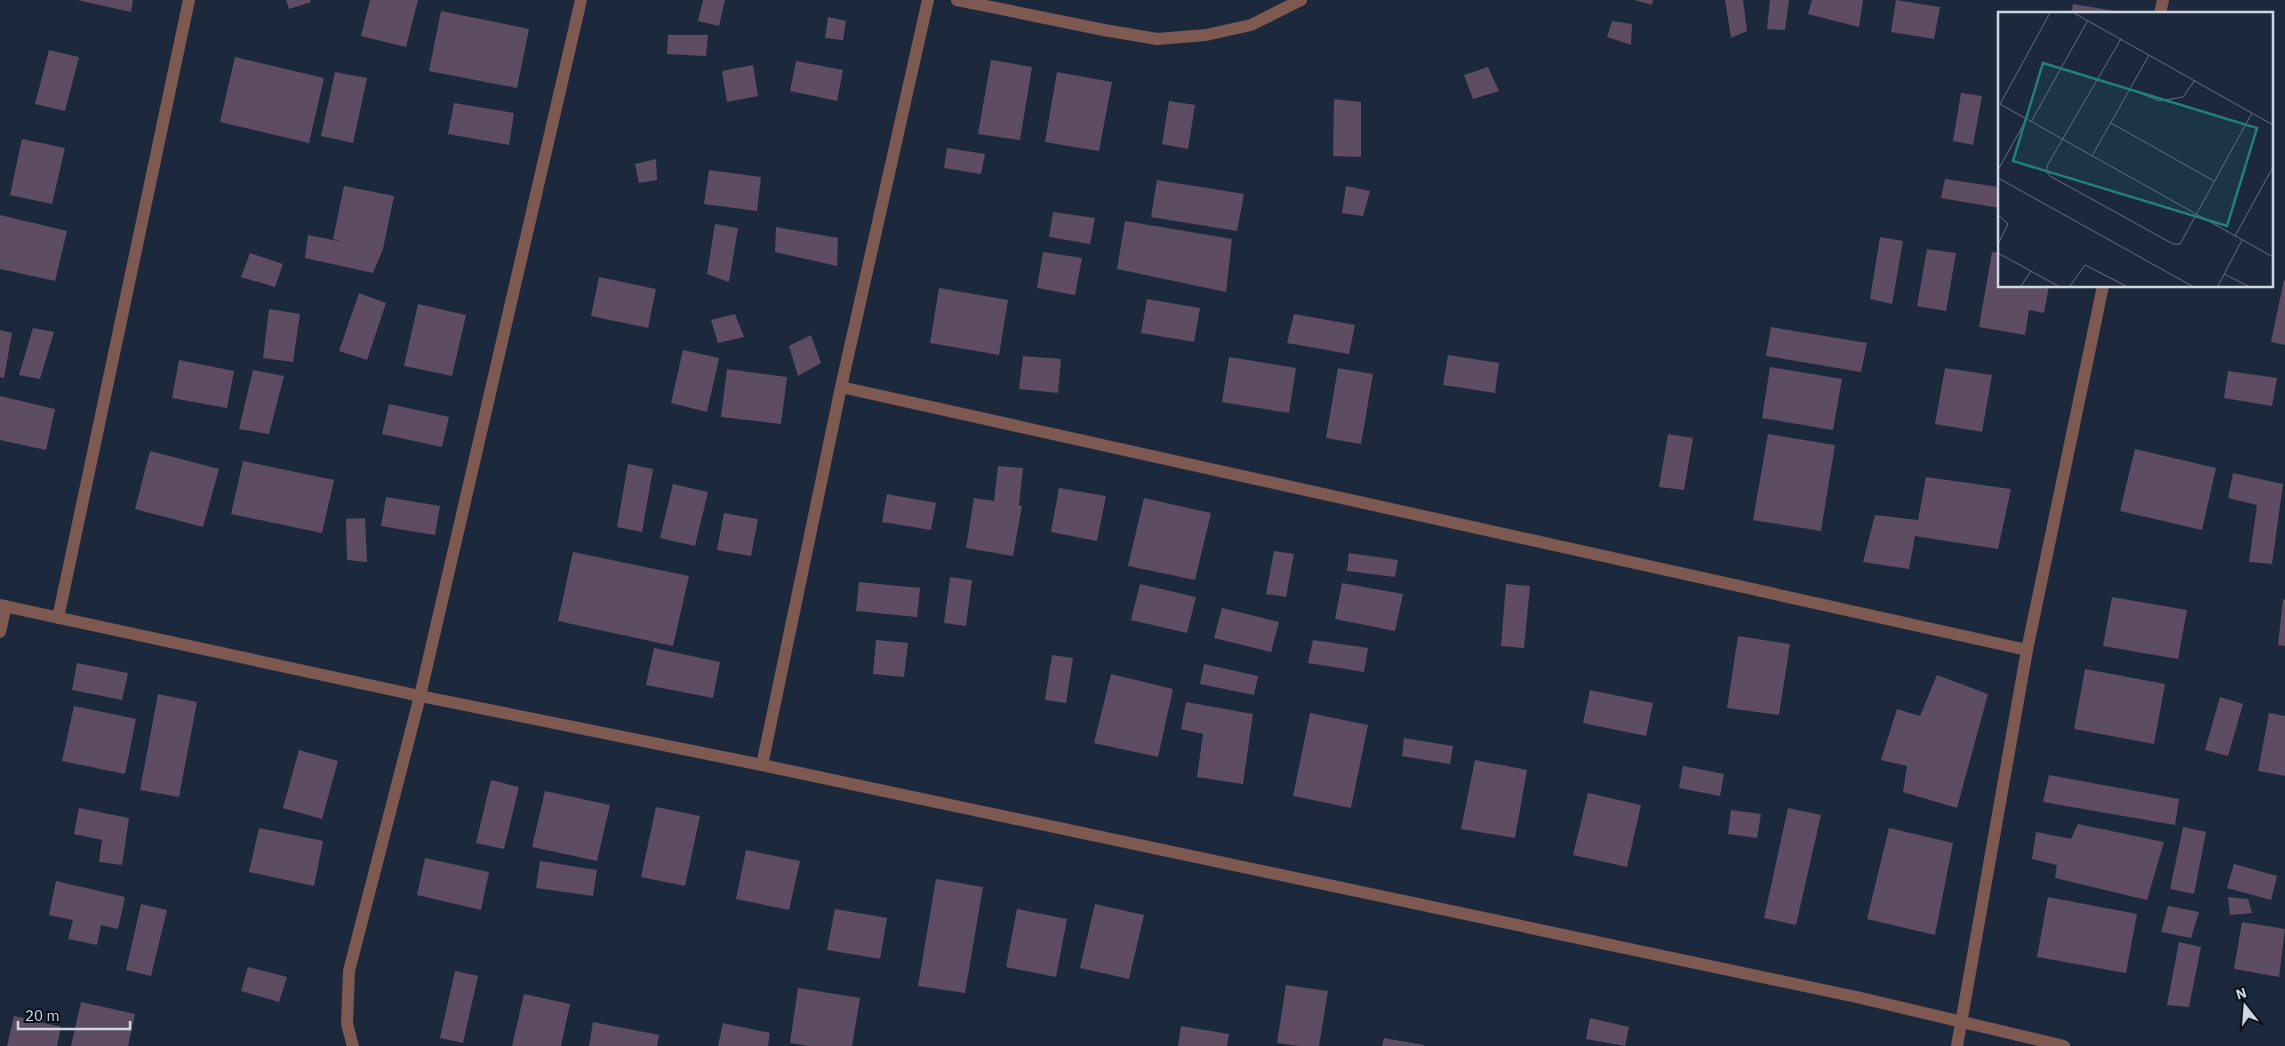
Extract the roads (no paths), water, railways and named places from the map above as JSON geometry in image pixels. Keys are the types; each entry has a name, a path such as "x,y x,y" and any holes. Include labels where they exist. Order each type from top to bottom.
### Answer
{"street":[{"path":"58,618 189,0"},
{"path":"353,1046 347,1024 350,971 420,696 581,0"},
{"path":"762,765 841,387 928,0"},
{"path":"957,0 1104,30 1157,38 1206,35 1251,25 1301,0"},
{"path":"1957,1046 2027,650 2103,288"},
{"path":"841,387 2027,650"},
{"path":"0,632 3,605 420,696 762,765 1862,998 2064,1046"}]}
